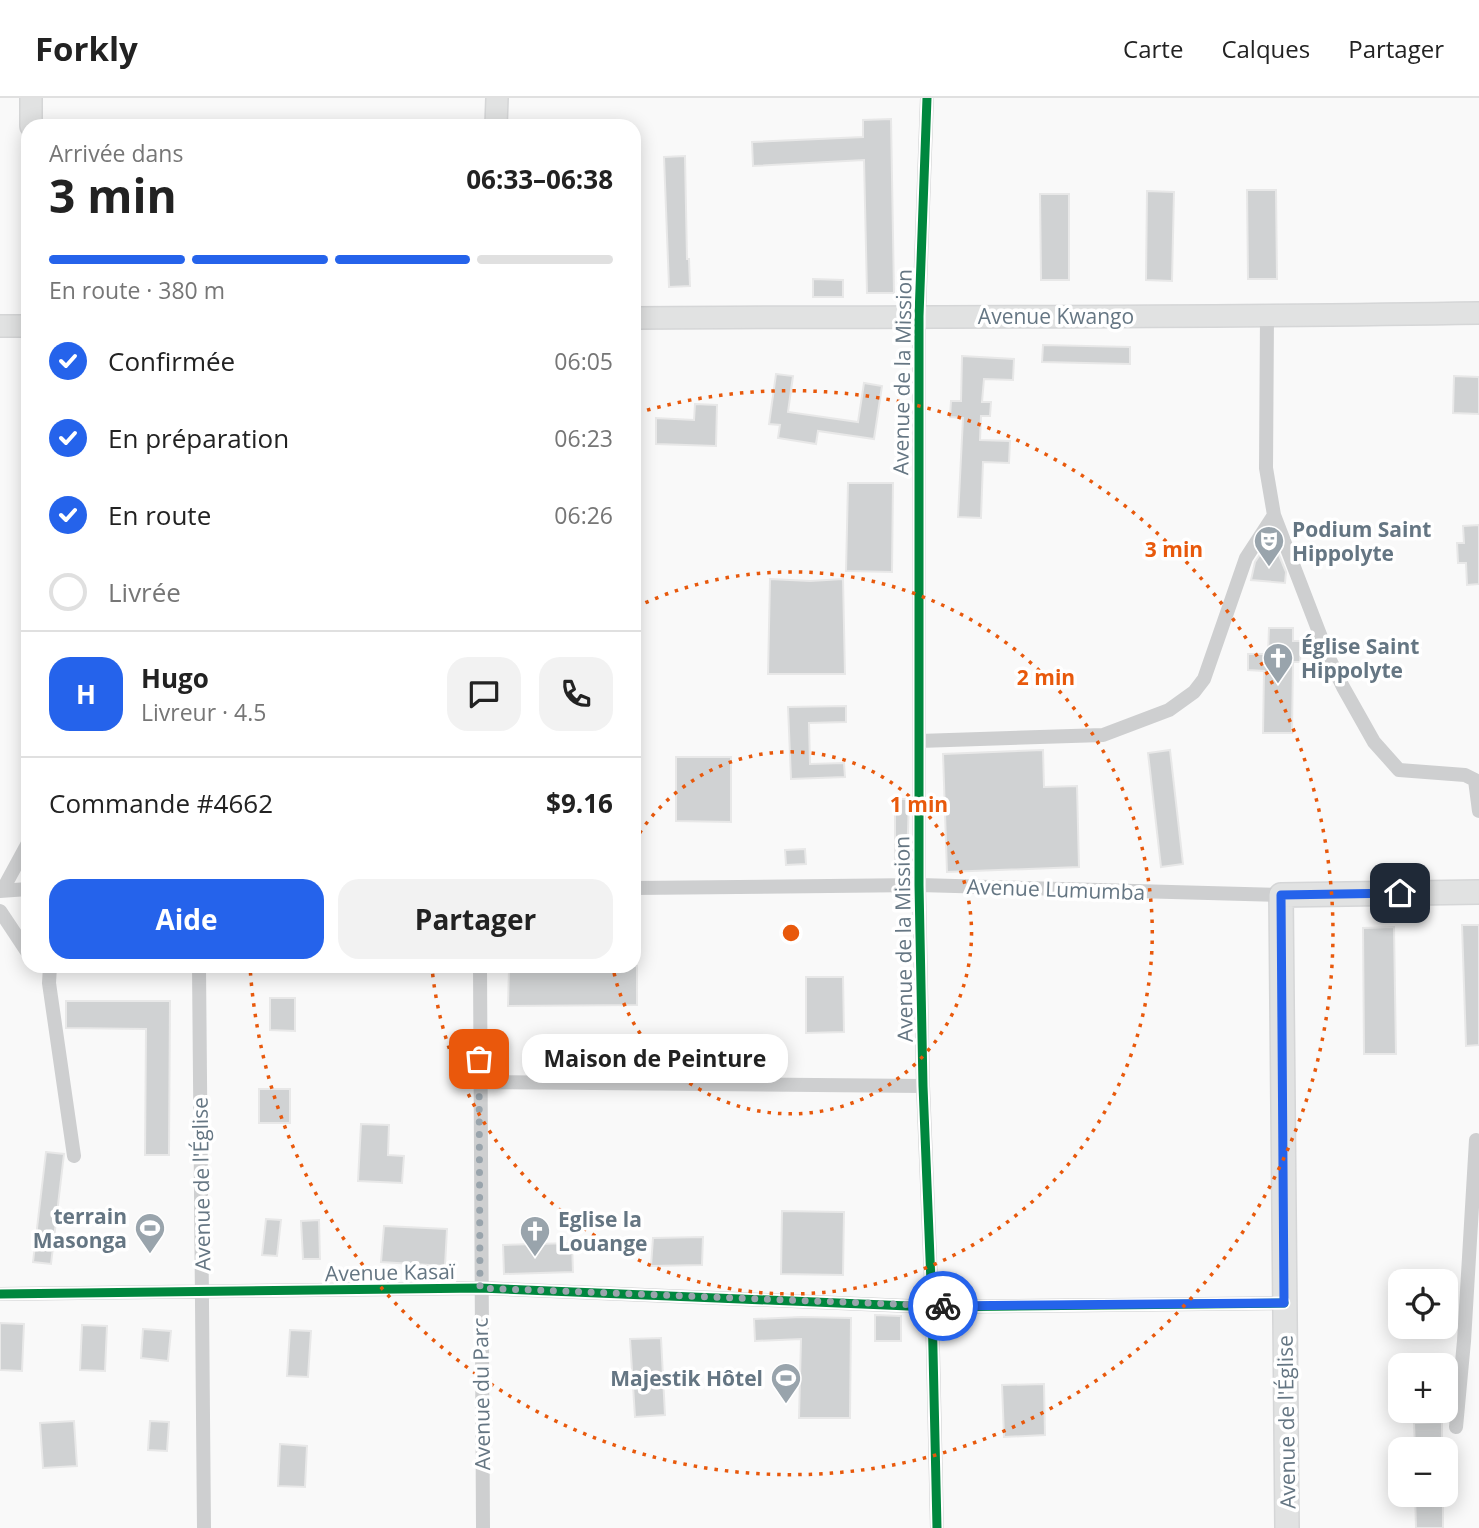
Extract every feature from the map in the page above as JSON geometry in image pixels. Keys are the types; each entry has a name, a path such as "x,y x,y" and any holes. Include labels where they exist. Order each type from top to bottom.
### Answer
{"main road":[{"name":"Avenue Lumumba","path":"1281,895 1479,892"},
{"name":"Avenue de l'Église","path":"1281,895 1287,1528"}],"street":[{"path":"31,98 31,119"},
{"path":"496,119 497,98"},
{"name":"Avenue de la Mission","path":"927,98 919,316 919,885 937,1528"},
{"name":"Avenue Kwango","path":"641,318 1479,313"},
{"path":"1267,316 1266,468 1274,515 1329,658 1374,742 1399,769 1465,775 1475,780 1479,811"},
{"path":"0,326 21,326"},
{"path":"919,741 1103,736 1169,710 1194,692 1204,679 1246,558 1274,515"},
{"path":"1,891 21,855"},
{"name":"Avenue Lumumba","path":"641,888 919,885 1281,895"},
{"path":"1,891 21,890"},
{"path":"0,911 21,942"},
{"path":"42,973 49,983"},
{"path":"50,973 74,1156"},
{"name":"Avenue de l'Église","path":"199,973 204,1528"},
{"name":"Avenue du Parc","path":"480,973 478,1082 483,1528"},
{"path":"478,1082 923,1086"},
{"path":"1456,1427 1471,1341 1476,1140"},
{"name":"Avenue Kasaï","path":"0,1294 480,1288 932,1307 1284,1303"}],"building":[{"path":"891,119 894,293 867,293 864,160 753,166 752,142 863,137 863,120"},
{"path":"685,156 690,286 669,287 664,157"},
{"path":"1247,190 1276,190 1277,279 1248,279"},
{"path":"1147,191 1174,192 1172,281 1146,280"},
{"path":"1040,194 1069,194 1069,280 1041,280"},
{"path":"813,279 843,280 843,297 813,297"},
{"path":"1043,345 1130,347 1130,364 1042,362"},
{"path":"962,356 1014,359 1013,380 984,379 982,402 991,402 990,416 981,416 980,440 1010,441 1009,463 983,462 981,518 958,517 963,418 950,417 951,401 961,401"},
{"path":"776,374 793,376 788,412 858,422 864,383 882,386 874,439 818,431 816,444 778,438 780,425 769,424"},
{"path":"1454,376 1479,377 1479,414 1453,413"},
{"path":"695,404 717,405 716,446 656,444 656,418 694,420"},
{"path":"848,483 893,483 892,572 846,571"},
{"path":"1479,525 1479,584 1467,585 1466,563 1458,563 1457,543 1464,543 1463,526"},
{"name":"Podium Saint Hippolyte","path":"1261,553 1279,555 1286,572 1285,583 1251,580 1255,562"},
{"path":"770,579 843,579 845,674 768,674"},
{"name":"Église Saint Hippolyte","path":"1269,628 1293,628 1293,641 1301,641 1300,662 1293,662 1292,733 1263,733 1264,671 1248,670 1248,654 1268,654"},
{"path":"846,706 846,722 809,723 810,764 844,763 845,777 791,779 788,707"},
{"path":"1043,750 1044,787 1077,786 1079,867 947,872 943,754"},
{"path":"1170,750 1183,864 1161,867 1148,753"},
{"path":"676,757 731,757 731,822 676,821"},
{"path":"895,799 909,799 907,863 895,863"},
{"path":"805,849 806,864 786,865 785,850"},
{"path":"1462,925 1479,925 1479,1045 1466,1046"},
{"path":"1394,927 1396,1054 1364,1054 1363,928"},
{"path":"509,973 637,973 637,1005 508,1006"},
{"path":"806,977 843,977 844,1032 806,1033"},
{"path":"270,998 295,998 295,1031 270,1030"},
{"path":"66,1001 170,1001 169,1155 145,1155 146,1029 66,1028"},
{"path":"259,1089 290,1089 290,1123 259,1123"},
{"path":"361,1124 389,1125 388,1155 404,1156 402,1183 358,1181"},
{"path":"46,1152 64,1154 51,1264 33,1262"},
{"path":"782,1211 844,1212 843,1275 781,1274"},
{"path":"266,1219 281,1220 277,1256 262,1255"},
{"path":"319,1220 320,1259 303,1259 301,1221"},
{"path":"384,1226 447,1229 445,1266 381,1262"},
{"path":"703,1237 702,1265 651,1266 653,1238"},
{"path":"572,1243 573,1272 504,1274 503,1245"},
{"path":"875,1315 901,1316 901,1341 875,1341"},
{"path":"851,1318 850,1418 799,1418 801,1339 755,1341 754,1319"},
{"path":"0,1323 24,1324 22,1371 0,1370"},
{"path":"82,1325 107,1326 105,1371 80,1370"},
{"path":"143,1329 171,1331 168,1361 141,1358"},
{"path":"290,1330 311,1331 308,1377 287,1376"},
{"path":"661,1338 665,1415 635,1417 630,1339"},
{"path":"1044,1384 1045,1435 1004,1437 1002,1385"},
{"path":"74,1421 77,1466 43,1468 40,1423"},
{"path":"150,1421 169,1422 167,1451 148,1450"},
{"path":"1414,1423 1442,1423 1442,1437 1415,1437"},
{"path":"280,1444 307,1446 305,1487 278,1486"},
{"path":"1415,1507 1443,1507 1443,1528 1416,1528"}],"cycle path":[{"path":"927,98 919,316 919,885 937,1528"},
{"path":"0,1294 480,1288 932,1307 1284,1303"}],"way so far":[{"path":"479,1059 480,1288 943,1306"}],"place":[{"name":"Podium Saint Hippolyte","path":"1269,568"},
{"name":"Église Saint Hippolyte","path":"1278,685"},
{"name":"Maison de Peinture","path":"479,1059"},
{"name":"terrain Masonga","path":"150,1255"},
{"name":"Eglise la Louange","path":"535,1258"},
{"name":"Majestik Hôtel","path":"786,1405"}],"route":[{"path":"943,1306 1284,1303 1281,895 1400,893"}]}
